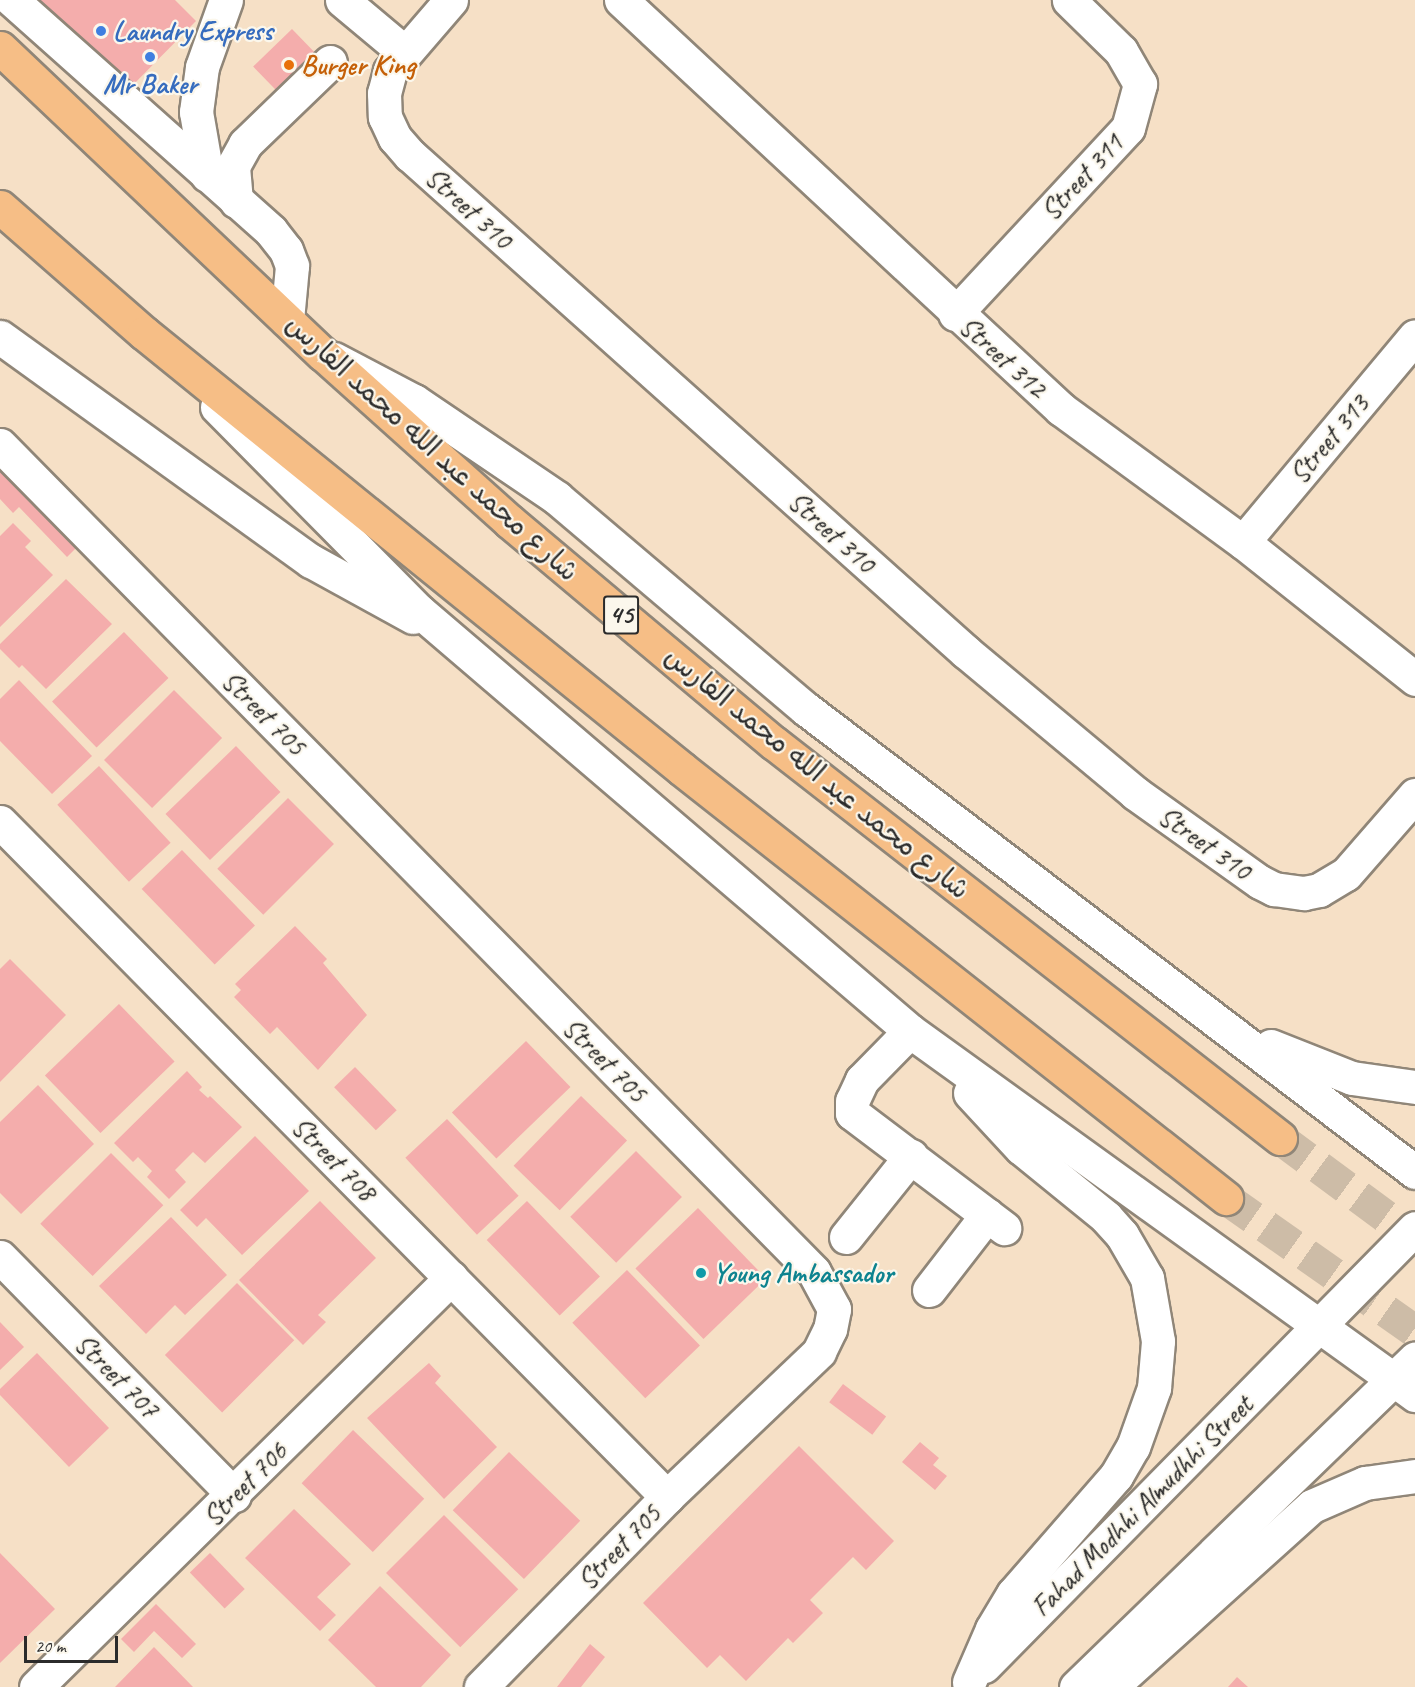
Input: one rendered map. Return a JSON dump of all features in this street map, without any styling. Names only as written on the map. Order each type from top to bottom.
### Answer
[{"type":"main road","name":"شارع محمد عبد الله محمد الفارس","points":[[0,48],[323,354],[509,521],[774,743],[1280,1138]]},
{"type":"main road","points":[[0,207],[144,333],[682,769],[1226,1198]]},
{"type":"street","points":[[12,0],[236,201],[286,250],[292,266],[287,320]]},
{"type":"street","points":[[207,175],[196,112],[202,67],[226,0]]},
{"type":"street","points":[[342,0],[403,51]]},
{"type":"street","name":"Street 310","points":[[451,0],[403,51],[390,71],[384,93],[386,117],[395,138],[410,155],[966,651],[1135,793],[1260,882],[1296,893],[1319,890],[1346,874],[1415,795]]},
{"type":"street","name":"Street 312","points":[[621,0],[955,314],[1061,409],[1243,542],[1415,679]]},
{"type":"street","name":"Street 311","points":[[955,314],[1128,128],[1140,84],[1121,51],[1069,0]]},
{"type":"street","points":[[236,201],[233,166],[245,144],[330,62]]},
{"type":"street","points":[[144,333],[442,632],[910,1031],[948,1062],[1320,1325],[1408,1378],[1076,1687]]},
{"type":"street","name":"Street 313","points":[[1243,542],[1415,336]]},
{"type":"street","points":[[0,337],[311,561],[442,632]]},
{"type":"street","points":[[323,354],[414,401],[557,498],[806,709],[1415,1172]]},
{"type":"street","name":"Street 705","points":[[0,445],[814,1272],[826,1290],[834,1309],[830,1329],[819,1352],[668,1497],[481,1687]]},
{"type":"street","name":"Street 708","points":[[0,822],[668,1497]]},
{"type":"street","points":[[1231,1030],[1352,1078],[1415,1087]]},
{"type":"street","points":[[910,1031],[862,1080],[852,1113],[996,1222],[929,1290]]},
{"type":"street","points":[[948,1062],[1006,1133],[1106,1217],[1122,1235],[1147,1278],[1158,1332],[1154,1388],[1133,1447],[1116,1476],[1013,1594],[992,1629],[966,1685]]},
{"type":"street","points":[[846,1237],[911,1156]]},
{"type":"street","name":"Fahad Modhhi Almudhhi Street","points":[[966,1685],[1415,1228]]},
{"type":"street","name":"Street 707","points":[[0,1257],[234,1495]]},
{"type":"street","name":"Street 706","points":[[36,1687],[234,1495],[452,1278]]},
{"type":"street","points":[[1111,1687],[1312,1506],[1365,1483],[1415,1476]]},
{"type":"building","points":[[38,0],[175,0],[196,21],[129,89]]},
{"type":"building","name":"Burger King","points":[[292,29],[324,62],[285,100],[253,67]]},
{"type":"building","points":[[0,468],[76,548],[67,557],[19,507],[13,513],[0,499]]},
{"type":"building","points":[[13,523],[31,541],[25,547],[53,575],[0,627],[0,536]]},
{"type":"building","points":[[66,579],[112,624],[46,689],[22,665],[19,668],[0,649],[0,644]]},
{"type":"building","points":[[124,632],[168,678],[97,748],[52,701]]},
{"type":"building","points":[[19,680],[92,756],[52,794],[0,741],[0,699]]},
{"type":"building","points":[[174,690],[222,738],[152,808],[104,760]]},
{"type":"building","points":[[236,746],[280,792],[210,860],[166,814]]},
{"type":"building","points":[[99,766],[171,843],[129,882],[57,805]]},
{"type":"building","points":[[288,798],[334,844],[263,915],[217,869]]},
{"type":"building","points":[[182,850],[255,926],[215,964],[142,889]]},
{"type":"building","points":[[295,926],[327,959],[323,963],[367,1015],[318,1070],[277,1027],[270,1034],[234,997],[241,990],[235,984]]},
{"type":"building","points":[[10,959],[66,1015],[0,1082],[0,969]]},
{"type":"building","points":[[119,1004],[175,1062],[100,1133],[45,1076]]},
{"type":"building","points":[[526,1041],[570,1087],[496,1159],[452,1113]]},
{"type":"building","points":[[355,1067],[397,1110],[376,1130],[334,1087]]},
{"type":"building","points":[[187,1071],[202,1087],[199,1090],[208,1098],[210,1096],[242,1127],[205,1163],[193,1152],[175,1170],[186,1182],[169,1199],[147,1177],[152,1171],[138,1157],[133,1162],[114,1143]]},
{"type":"building","points":[[38,1085],[94,1144],[21,1214],[0,1193],[0,1122]]},
{"type":"building","points":[[581,1096],[627,1140],[560,1210],[514,1166]]},
{"type":"building","points":[[447,1119],[519,1196],[477,1235],[405,1158]]},
{"type":"building","points":[[255,1136],[309,1191],[242,1255],[206,1218],[197,1227],[180,1210]]},
{"type":"building","points":[[636,1151],[682,1197],[616,1263],[570,1217]]},
{"type":"building","points":[[111,1153],[163,1205],[93,1276],[40,1224]]},
{"type":"building","points":[[320,1201],[376,1258],[318,1315],[326,1322],[303,1345],[239,1280]]},
{"type":"building","points":[[527,1201],[600,1277],[560,1315],[487,1240]]},
{"type":"building","name":"Young Ambassador","points":[[698,1208],[766,1278],[703,1339],[635,1268]]},
{"type":"building","points":[[171,1217],[227,1275],[185,1315],[175,1305],[146,1334],[99,1286]]},
{"type":"building","points":[[627,1270],[700,1346],[645,1398],[572,1323]]},
{"type":"building","points":[[237,1283],[294,1340],[222,1412],[165,1355]]},
{"type":"building","points":[[0,1322],[24,1347],[0,1370]]},
{"type":"building","points":[[37,1353],[109,1428],[69,1467],[0,1395],[0,1389]]},
{"type":"building","points":[[429,1363],[441,1376],[435,1383],[497,1447],[444,1499],[367,1418]]},
{"type":"building","points":[[843,1384],[886,1416],[872,1435],[829,1402]]},
{"type":"building","points":[[353,1430],[424,1499],[373,1552],[302,1483]]},
{"type":"building","points":[[920,1442],[939,1458],[933,1465],[947,1476],[935,1490],[902,1462]]},
{"type":"building","points":[[799,1446],[894,1541],[866,1570],[853,1557],[810,1600],[823,1613],[793,1643],[788,1638],[746,1681],[720,1655],[707,1668],[643,1603]]},
{"type":"building","points":[[509,1452],[580,1521],[524,1579],[453,1510]]},
{"type":"building","points":[[294,1509],[351,1564],[317,1597],[336,1615],[320,1631],[245,1558]]},
{"type":"building","points":[[444,1515],[518,1589],[460,1647],[386,1573]]},
{"type":"building","points":[[0,1553],[55,1609],[0,1663]]},
{"type":"building","points":[[210,1553],[245,1589],[225,1608],[190,1572]]},
{"type":"building","points":[[380,1586],[451,1655],[421,1687],[376,1687],[328,1640]]},
{"type":"building","points":[[156,1604],[196,1644],[182,1658],[154,1631],[134,1652],[121,1639]]},
{"type":"building","points":[[590,1644],[605,1657],[581,1687],[557,1687]]},
{"type":"building","points":[[154,1647],[193,1687],[115,1687]]},
{"type":"building","points":[[1237,1677],[1248,1687],[1228,1687]]},
{"type":"tunnel","points":[[1280,1138],[1415,1238]]},
{"type":"tunnel","points":[[1226,1198],[1415,1331]]},
{"type":"place","name":"Laundry Express","points":[[101,31]]},
{"type":"place","name":"Mr Baker","points":[[150,57]]},
{"type":"place","name":"Burger King","points":[[289,65]]},
{"type":"place","name":"Young Ambassador","points":[[701,1273]]}]
